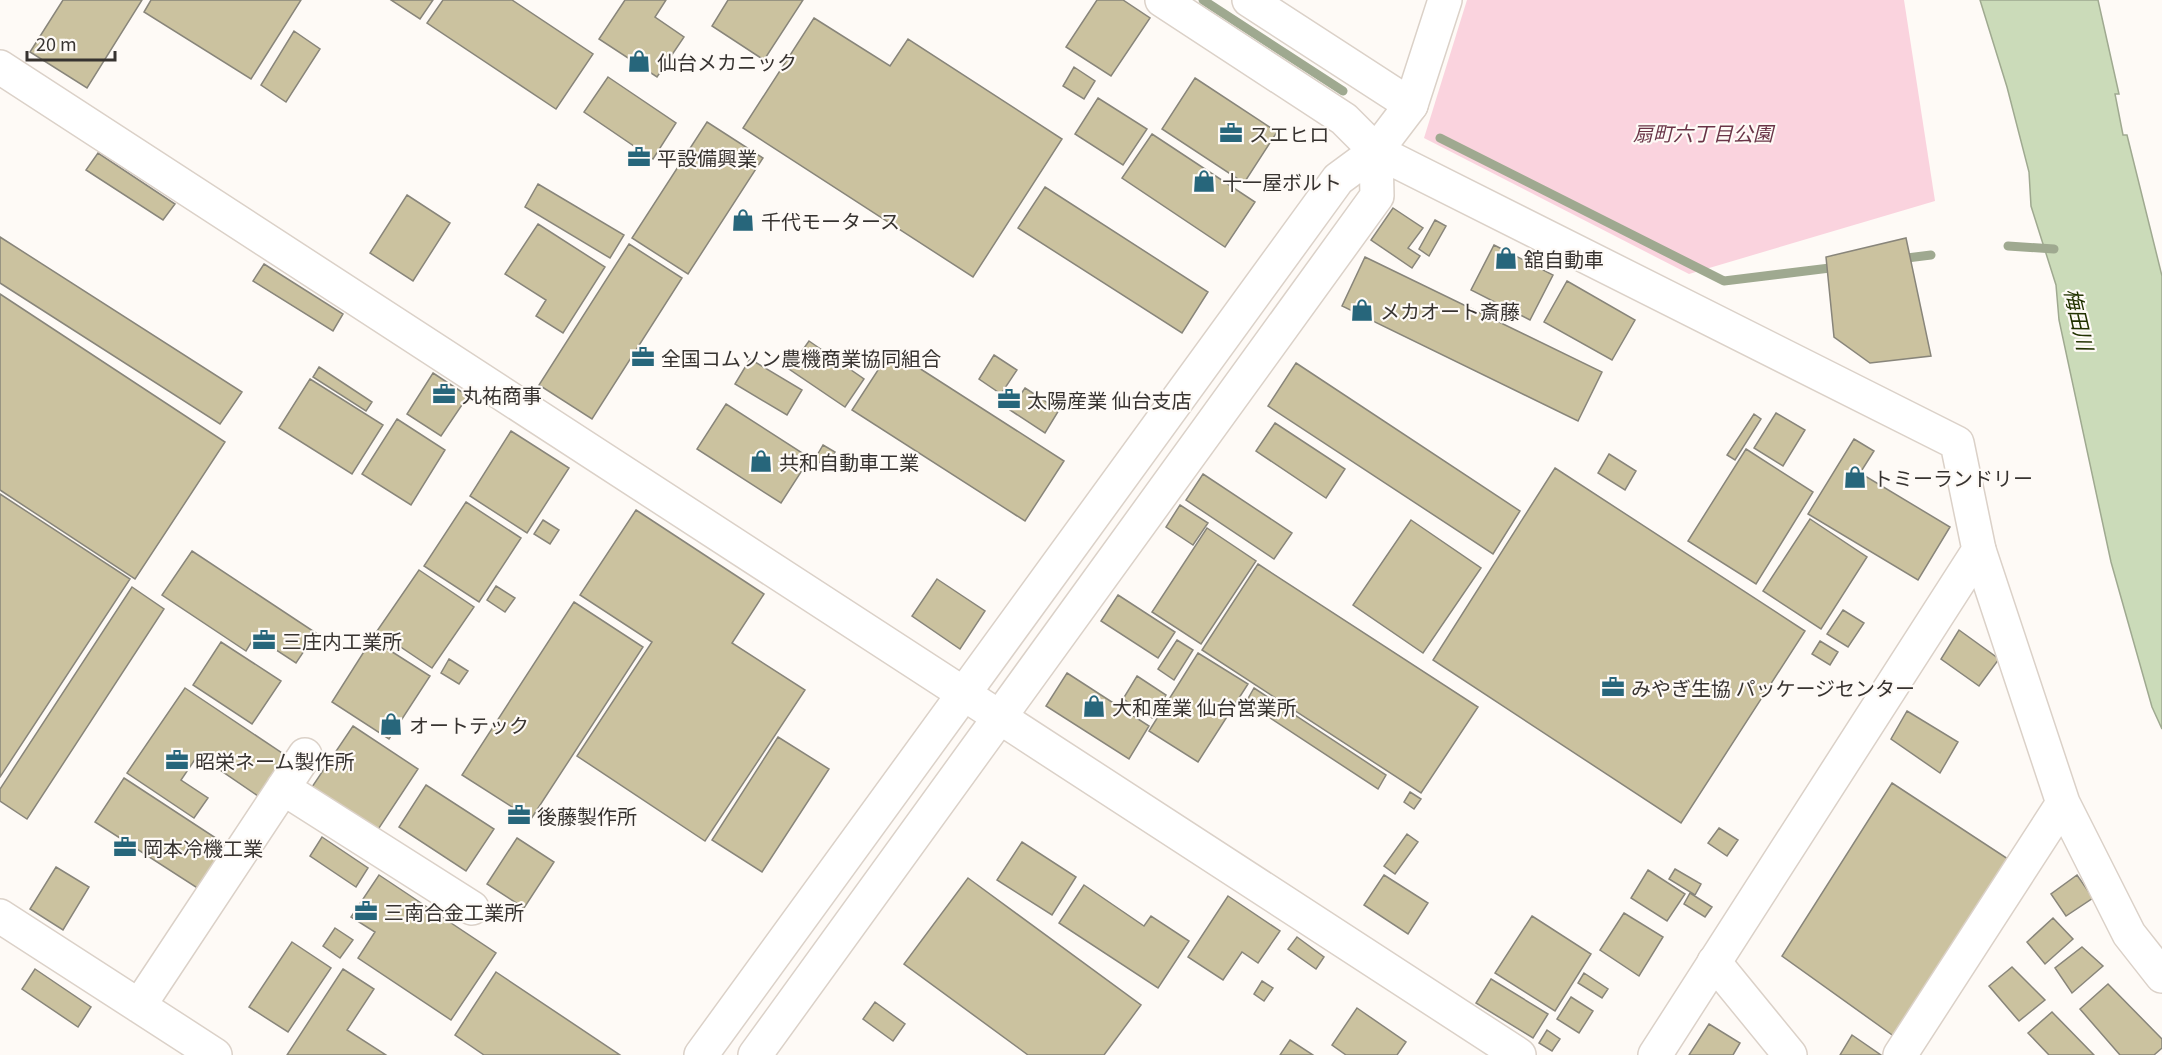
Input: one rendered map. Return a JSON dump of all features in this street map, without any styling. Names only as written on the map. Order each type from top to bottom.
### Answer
[{"type":"street","points":[[1162,0],[1344,119],[1376,152],[1957,443],[1979,550],[2063,803],[2129,934],[2162,976]]},
{"type":"street","points":[[1249,0],[1411,105]]},
{"type":"street","points":[[701,1055],[962,693],[1338,179],[1376,152],[1411,105],[1445,0]]},
{"type":"street","points":[[0,67],[1519,1055]]},
{"type":"street","points":[[755,1055],[1377,196],[1376,152]]},
{"type":"street","points":[[1655,1055],[1979,550]]},
{"type":"street","points":[[139,1005],[305,755]]},
{"type":"street","points":[[283,788],[472,908]]},
{"type":"street","points":[[1900,1055],[2063,803]]},
{"type":"street","points":[[0,916],[215,1055]]},
{"type":"street","points":[[1714,962],[1790,1055]]},
{"type":"green space","name":"扇町六丁目公園","points":[[1467,0],[1904,0],[1935,201],[1689,274],[1424,138]]},
{"type":"water","name":"梅田川","points":[[1980,0],[2098,0],[2119,94],[2115,94],[2123,135],[2127,135],[2162,276],[2162,729],[2152,707],[2111,562],[2059,320],[2056,285],[2031,206],[2029,172],[2007,87]]},
{"type":"building","points":[[63,0],[142,0],[87,88],[30,52]]},
{"type":"building","points":[[151,0],[301,0],[251,79],[144,12]]},
{"type":"building","points":[[391,0],[433,0],[420,19]]},
{"type":"building","points":[[443,0],[512,0],[593,54],[556,109],[427,23]]},
{"type":"building","points":[[625,0],[666,0],[655,17],[684,37],[657,77],[599,39]]},
{"type":"building","points":[[728,0],[803,0],[764,60],[712,26]]},
{"type":"building","points":[[1097,0],[1123,0],[1150,18],[1111,76],[1066,47]]},
{"type":"building","points":[[814,18],[890,66],[908,39],[1062,139],[973,277],[743,128]]},
{"type":"building","points":[[294,31],[320,49],[286,102],[261,85]]},
{"type":"building","points":[[1074,67],[1095,81],[1084,99],[1063,86]]},
{"type":"building","points":[[608,77],[676,123],[653,159],[584,112]]},
{"type":"building","points":[[1195,78],[1277,132],[1244,183],[1162,129]]},
{"type":"building","points":[[1098,98],[1147,129],[1123,165],[1075,134]]},
{"type":"building","points":[[707,122],[763,158],[688,274],[632,238]]},
{"type":"building","points":[[1152,134],[1255,202],[1225,247],[1122,178]]},
{"type":"building","points":[[98,153],[175,204],[163,220],[86,170]]},
{"type":"building","points":[[538,184],[624,235],[610,258],[525,207]]},
{"type":"building","points":[[1045,187],[1208,292],[1182,333],[1018,228]]},
{"type":"building","points":[[407,195],[450,223],[413,281],[370,253]]},
{"type":"building","points":[[1393,208],[1423,228],[1408,248],[1420,256],[1412,268],[1371,240]]},
{"type":"building","points":[[1435,220],[1446,226],[1429,256],[1419,249]]},
{"type":"building","points":[[538,224],[605,267],[563,333],[536,316],[546,300],[505,274]]},
{"type":"building","points":[[0,237],[242,392],[220,424],[0,283]]},
{"type":"building","points":[[1906,238],[1931,356],[1870,363],[1834,337],[1826,257]]},
{"type":"building","points":[[629,244],[682,278],[592,419],[539,385]]},
{"type":"building","points":[[1494,245],[1553,275],[1530,320],[1471,290]]},
{"type":"building","points":[[1365,257],[1602,372],[1578,421],[1342,306]]},
{"type":"building","points":[[264,264],[343,314],[333,331],[253,281]]},
{"type":"building","points":[[1567,281],[1635,320],[1612,360],[1544,322]]},
{"type":"building","points":[[0,294],[225,442],[135,579],[0,490]]},
{"type":"building","points":[[809,341],[864,379],[845,407],[789,369]]},
{"type":"building","points":[[891,350],[1064,461],[1025,521],[852,410]]},
{"type":"building","points":[[994,355],[1017,370],[1001,394],[979,379]]},
{"type":"building","points":[[750,359],[802,390],[787,415],[735,384]]},
{"type":"building","points":[[1296,363],[1520,511],[1493,554],[1268,406]]},
{"type":"building","points":[[319,367],[372,402],[366,411],[313,377]]},
{"type":"building","points":[[433,373],[468,396],[441,436],[407,414]]},
{"type":"building","points":[[310,379],[383,425],[352,474],[279,428]]},
{"type":"building","points":[[1025,388],[1059,410],[1045,433],[1010,410]]},
{"type":"building","points":[[726,404],[810,458],[781,503],[697,449]]},
{"type":"building","points":[[1776,413],[1805,430],[1783,466],[1754,448]]},
{"type":"building","points":[[1754,414],[1761,419],[1735,460],[1727,455]]},
{"type":"building","points":[[397,419],[445,450],[411,505],[362,474]]},
{"type":"building","points":[[1275,423],[1345,469],[1326,498],[1256,451]]},
{"type":"building","points":[[511,431],[569,468],[527,533],[470,496]]},
{"type":"building","points":[[1854,439],[1874,451],[1860,473],[1950,527],[1918,580],[1808,514]]},
{"type":"building","points":[[823,445],[835,452],[826,467],[815,459]]},
{"type":"building","points":[[1746,449],[1813,492],[1756,584],[1688,541]]},
{"type":"building","points":[[1609,454],[1636,471],[1625,490],[1598,473]]},
{"type":"building","points":[[1555,468],[1805,631],[1681,823],[1433,660]]},
{"type":"building","points":[[1203,474],[1292,533],[1274,559],[1186,500]]},
{"type":"building","points":[[0,494],[130,579],[0,777]]},
{"type":"building","points":[[466,502],[521,538],[479,602],[424,566]]},
{"type":"building","points":[[1180,505],[1208,523],[1193,545],[1166,527]]},
{"type":"building","points":[[636,510],[764,594],[732,643],[805,690],[705,841],[577,756],[652,642],[580,595]]},
{"type":"building","points":[[1810,519],[1867,557],[1821,629],[1763,591]]},
{"type":"building","points":[[543,520],[559,530],[550,544],[534,534]]},
{"type":"building","points":[[1411,520],[1481,568],[1423,653],[1353,605]]},
{"type":"building","points":[[1207,528],[1256,561],[1201,644],[1152,612]]},
{"type":"building","points":[[192,551],[316,633],[296,663],[255,636],[246,651],[162,595]]},
{"type":"building","points":[[1258,564],[1478,707],[1421,793],[1202,650]]},
{"type":"building","points":[[419,570],[474,607],[432,668],[377,631]]},
{"type":"building","points":[[937,579],[985,611],[960,649],[912,616]]},
{"type":"building","points":[[496,586],[515,598],[505,612],[487,600]]},
{"type":"building","points":[[132,587],[164,609],[27,819],[0,801],[0,789]]},
{"type":"building","points":[[1118,595],[1175,632],[1158,658],[1101,621]]},
{"type":"building","points":[[574,602],[643,647],[531,819],[462,775]]},
{"type":"building","points":[[1843,610],[1864,623],[1848,647],[1827,634]]},
{"type":"building","points":[[1959,630],[1999,659],[1979,686],[1941,659]]},
{"type":"building","points":[[372,639],[430,676],[389,739],[332,702]]},
{"type":"building","points":[[1177,640],[1193,650],[1174,680],[1158,669]]},
{"type":"building","points":[[1820,641],[1838,652],[1830,665],[1812,654]]},
{"type":"building","points":[[221,642],[281,681],[252,724],[193,685]]},
{"type":"building","points":[[1198,653],[1248,684],[1198,762],[1149,731]]},
{"type":"building","points":[[449,659],[468,671],[459,684],[441,673]]},
{"type":"building","points":[[1067,673],[1149,726],[1129,759],[1046,706]]},
{"type":"building","points":[[1137,676],[1166,695],[1152,718],[1123,699]]},
{"type":"building","points":[[185,688],[285,755],[258,796],[198,755],[181,780],[208,798],[194,818],[127,773]]},
{"type":"building","points":[[1254,688],[1386,775],[1378,789],[1246,702]]},
{"type":"building","points":[[1907,711],[1958,742],[1940,773],[1891,739]]},
{"type":"building","points":[[353,726],[418,769],[377,831],[312,787]]},
{"type":"building","points":[[778,737],[829,769],[762,872],[712,840]]},
{"type":"building","points":[[124,778],[231,848],[202,891],[95,822]]},
{"type":"building","points":[[1892,783],[2008,859],[1895,1037],[1782,956]]},
{"type":"building","points":[[426,785],[494,829],[466,871],[399,827]]},
{"type":"building","points":[[1410,792],[1421,799],[1414,809],[1404,802]]},
{"type":"building","points":[[1719,828],[1738,840],[1727,856],[1708,843]]},
{"type":"building","points":[[1407,834],[1418,842],[1395,874],[1384,866]]},
{"type":"building","points":[[322,837],[368,868],[356,887],[310,856]]},
{"type":"building","points":[[517,838],[554,862],[524,908],[487,884]]},
{"type":"building","points":[[1022,842],[1076,877],[1052,915],[997,880]]},
{"type":"building","points":[[56,867],[89,887],[63,930],[30,909]]},
{"type":"building","points":[[1675,869],[1701,884],[1695,895],[1669,879]]},
{"type":"building","points":[[1648,870],[1685,894],[1667,921],[1631,898]]},
{"type":"building","points":[[379,875],[496,953],[451,1020],[358,958],[375,932],[351,917]]},
{"type":"building","points":[[1384,875],[1428,903],[1408,934],[1364,905]]},
{"type":"building","points":[[2077,875],[2093,898],[2066,916],[2051,894]]},
{"type":"building","points":[[968,878],[1141,1005],[1104,1055],[1028,1055],[904,964]]},
{"type":"building","points":[[1084,885],[1144,926],[1151,916],[1189,941],[1158,988],[1059,923]]},
{"type":"building","points":[[1690,893],[1712,907],[1705,917],[1684,904]]},
{"type":"building","points":[[1228,896],[1280,931],[1258,963],[1242,952],[1223,980],[1188,957]]},
{"type":"building","points":[[1624,913],[1663,937],[1639,976],[1600,950]]},
{"type":"building","points":[[1532,916],[1591,954],[1555,1011],[1495,973]]},
{"type":"building","points":[[2053,918],[2073,939],[2045,964],[2027,942]]},
{"type":"building","points":[[335,928],[353,940],[340,958],[323,946]]},
{"type":"building","points":[[1297,937],[1324,957],[1316,969],[1288,949]]},
{"type":"building","points":[[292,942],[331,968],[288,1032],[249,1007]]},
{"type":"building","points":[[2082,947],[2103,966],[2072,993],[2055,968]]},
{"type":"building","points":[[2012,967],[2045,1000],[2019,1021],[1989,986]]},
{"type":"building","points":[[35,969],[91,1007],[78,1027],[22,989]]},
{"type":"building","points":[[343,969],[374,989],[347,1030],[386,1055],[287,1055]]},
{"type":"building","points":[[496,972],[620,1055],[484,1055],[455,1035]]},
{"type":"building","points":[[1584,973],[1608,989],[1602,998],[1578,983]]},
{"type":"building","points":[[1491,979],[1548,1014],[1533,1038],[1476,1003]]},
{"type":"building","points":[[1262,981],[1273,988],[1264,1001],[1254,994]]},
{"type":"building","points":[[2108,984],[2162,1039],[2162,1048],[2154,1055],[2120,1055],[2080,1009]]},
{"type":"building","points":[[1571,997],[1593,1011],[1579,1033],[1557,1019]]},
{"type":"building","points":[[875,1002],[905,1024],[893,1041],[863,1019]]},
{"type":"building","points":[[1357,1008],[1406,1042],[1397,1055],[1346,1055],[1332,1045]]},
{"type":"building","points":[[2052,1012],[2094,1055],[2049,1055],[2028,1033]]},
{"type":"building","points":[[1709,1024],[1740,1043],[1733,1055],[1689,1055]]},
{"type":"building","points":[[1547,1030],[1560,1039],[1552,1051],[1539,1043]]},
{"type":"building","points":[[1852,1035],[1881,1055],[1840,1055]]},
{"type":"building","points":[[1290,1040],[1313,1055],[1280,1055]]},
{"type":"waterway","points":[[1203,0],[1343,91]]},
{"type":"waterway","points":[[1440,138],[1724,281],[1838,267]]},
{"type":"waterway","points":[[2008,246],[2054,249]]},
{"type":"waterway","points":[[1899,259],[1931,255]]},
{"type":"place","name":"仙台メカニック","points":[[639,61]]},
{"type":"place","name":"スエヒロ","points":[[1231,133]]},
{"type":"place","name":"平設備興業","points":[[639,157]]},
{"type":"place","name":"十一屋ボルト","points":[[1204,181]]},
{"type":"place","name":"千代モータース","points":[[743,220]]},
{"type":"place","name":"舘自動車","points":[[1506,258]]},
{"type":"place","name":"メカオート斎藤","points":[[1362,310]]},
{"type":"place","name":"全国コムソン農機商業協同組合","points":[[643,357]]},
{"type":"place","name":"丸祐商事","points":[[444,394]]},
{"type":"place","name":"太陽産業 仙台支店","points":[[1009,399]]},
{"type":"place","name":"共和自動車工業","points":[[761,461]]},
{"type":"place","name":"トミーランドリー","points":[[1855,477]]},
{"type":"place","name":"三庄内工業所","points":[[264,640]]},
{"type":"place","name":"みやぎ生協 パッケージセンター","points":[[1613,687]]},
{"type":"place","name":"大和産業 仙台営業所","points":[[1094,706]]},
{"type":"place","name":"オートテック","points":[[391,724]]},
{"type":"place","name":"昭栄ネーム製作所","points":[[177,760]]},
{"type":"place","name":"後藤製作所","points":[[519,815]]},
{"type":"place","name":"岡本冷機工業","points":[[125,847]]},
{"type":"place","name":"三南合金工業所","points":[[366,911]]}]
